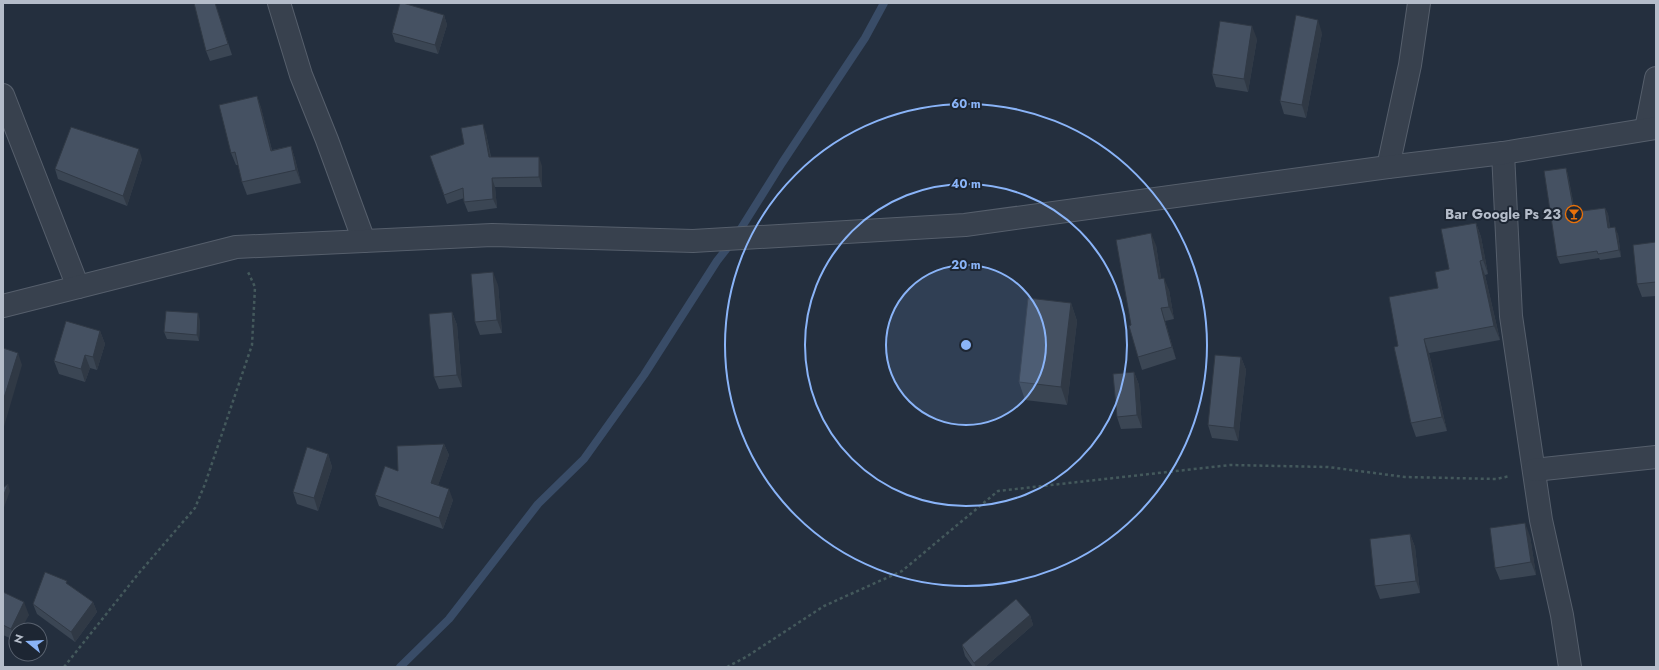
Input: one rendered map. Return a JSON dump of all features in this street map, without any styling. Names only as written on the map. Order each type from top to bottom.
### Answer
[{"type":"street","points":[[279,3],[301,75],[327,140],[364,241]]},
{"type":"street","points":[[1388,167],[1410,65],[1418,3]]},
{"type":"street","points":[[3,306],[236,247],[492,235],[693,241],[965,225],[1388,167],[1503,153],[1651,128],[1656,78]]},
{"type":"street","points":[[3,95],[78,287]]},
{"type":"street","points":[[1503,153],[1511,316],[1541,520],[1562,615],[1570,667]]},
{"type":"street","points":[[1534,470],[1656,457]]},
{"type":"path","points":[[64,667],[139,573],[195,508],[205,484],[252,345],[255,288],[236,247]]},
{"type":"path","points":[[727,667],[746,657],[824,606],[902,571],[998,491],[1230,465],[1328,467],[1405,477],[1496,479],[1534,470]]},
{"type":"building","points":[[194,3],[215,3],[228,44],[206,51]]},
{"type":"building","points":[[400,3],[444,15],[435,45],[392,33]]},
{"type":"building","points":[[1296,15],[1318,20],[1302,105],[1280,101]]},
{"type":"building","points":[[1220,21],[1252,26],[1244,79],[1212,74]]},
{"type":"building","points":[[257,96],[271,151],[291,146],[296,170],[242,182],[235,152],[231,153],[219,105]]},
{"type":"building","points":[[483,124],[489,157],[539,157],[539,177],[492,178],[493,199],[464,202],[463,188],[444,195],[430,156],[464,144],[461,128]]},
{"type":"building","points":[[71,127],[139,149],[123,196],[55,169]]},
{"type":"building","points":[[1566,168],[1574,212],[1605,208],[1608,228],[1615,227],[1619,250],[1598,254],[1597,251],[1557,257],[1544,171]]},
{"type":"building","points":[[1476,223],[1483,260],[1480,261],[1494,326],[1424,339],[1442,417],[1411,423],[1394,347],[1398,346],[1389,297],[1438,288],[1435,272],[1449,269],[1441,229]]},
{"type":"building","points":[[1151,233],[1159,279],[1164,278],[1169,307],[1161,308],[1172,347],[1138,357],[1129,326],[1131,325],[1116,240]]},
{"type":"building","points":[[1656,242],[1656,282],[1637,284],[1633,245]]},
{"type":"building","points":[[493,272],[497,320],[475,322],[471,274]]},
{"type":"building","points":[[1028,298],[1071,303],[1061,387],[1019,382]]},
{"type":"building","points":[[166,311],[198,313],[197,335],[164,332]]},
{"type":"building","points":[[452,312],[457,375],[434,377],[429,314]]},
{"type":"building","points":[[66,321],[100,331],[93,357],[85,355],[81,369],[54,361]]},
{"type":"building","points":[[3,348],[18,353],[3,401]]},
{"type":"building","points":[[1215,355],[1241,357],[1234,428],[1208,425]]},
{"type":"building","points":[[1134,372],[1137,415],[1117,417],[1113,374]]},
{"type":"building","points":[[444,444],[431,483],[449,489],[439,518],[375,495],[385,466],[398,471],[397,446]]},
{"type":"building","points":[[307,447],[328,454],[314,498],[293,492]]},
{"type":"building","points":[[8,484],[3,497],[3,488]]},
{"type":"building","points":[[1525,523],[1531,562],[1495,568],[1490,528]]},
{"type":"building","points":[[1410,534],[1416,581],[1375,586],[1370,539]]},
{"type":"building","points":[[45,572],[67,581],[66,583],[93,602],[71,632],[33,604]]},
{"type":"building","points":[[3,592],[24,602],[14,622],[8,622],[8,628],[3,625]]},
{"type":"building","points":[[1016,599],[1030,615],[974,663],[962,645]]},
{"type":"waterway","points":[[400,667],[449,619],[538,504],[584,459],[644,375],[717,261],[735,238],[782,163],[865,38],[884,3]]},
{"type":"place","name":"Bar Google Ps 23","points":[[1574,214]]}]
